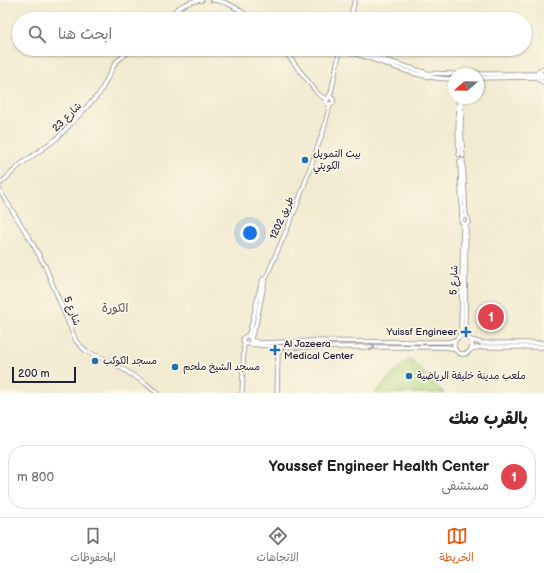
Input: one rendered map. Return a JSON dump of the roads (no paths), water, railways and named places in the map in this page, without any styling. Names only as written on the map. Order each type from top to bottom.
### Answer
[{"type":"street","points":[[174,12],[181,6],[202,0]]},
{"type":"street","points":[[212,0],[221,1],[242,12]]},
{"type":"street","points":[[351,12],[354,0]]},
{"type":"street","name":"شارع 23","points":[[0,184],[20,165],[56,139],[64,131],[100,93],[116,62],[123,56]]},
{"type":"street","points":[[288,56],[319,96],[329,101]]},
{"type":"street","points":[[329,101],[339,56]]},
{"type":"street","points":[[329,101],[342,56]]},
{"type":"street","points":[[363,56],[415,74],[448,80]]},
{"type":"street","points":[[367,56],[427,73],[448,74]]},
{"type":"street","points":[[484,78],[536,75],[544,68]]},
{"type":"street","points":[[484,74],[544,75]]},
{"type":"street","points":[[536,75],[544,83]]},
{"type":"street","name":"طريق 1202","points":[[248,341],[261,284],[302,188],[324,122],[329,101]]},
{"type":"street","name":"طريق 1202","points":[[248,341],[257,316],[265,280],[296,208],[324,129],[329,101]]},
{"type":"street","points":[[460,104],[458,131],[464,217],[460,220],[464,224],[469,221],[464,217]]},
{"type":"street","name":"شارع 5","points":[[0,192],[30,239],[47,271],[76,341],[87,352],[110,361],[145,383],[157,393]]},
{"type":"street","name":"شارع 5","points":[[457,338],[461,329],[464,224]]},
{"type":"street","name":"شارع 5","points":[[464,224],[465,325],[467,337]]},
{"type":"street","points":[[256,308],[257,316]]},
{"type":"street","points":[[461,314],[464,316],[465,325]]},
{"type":"street","points":[[248,341],[260,343],[311,341],[448,342],[457,338],[467,337],[471,340],[482,343],[544,343]]},
{"type":"street","points":[[455,349],[454,344],[457,338]]},
{"type":"street","points":[[471,340],[471,349]]},
{"type":"street","points":[[248,341],[271,347],[447,347],[455,349],[459,353],[463,354],[467,353],[471,349],[481,347],[544,347]]},
{"type":"street","points":[[242,393],[243,352],[248,341]]},
{"type":"street","points":[[271,347],[275,349],[278,354]]},
{"type":"street","points":[[277,393],[278,354],[282,347]]},
{"type":"place","name":"بيت التمويل الكويتي","points":[[305,160]]},
{"type":"place","name":"Youssef Engineer Health Center","points":[[491,317]]},
{"type":"place","name":"Yuissf Engineer","points":[[466,332]]},
{"type":"place","name":"Al Jazeera Medical Center","points":[[275,350]]},
{"type":"place","name":"مسجد الكوكب","points":[[95,361]]},
{"type":"place","name":"مسجد الشيخ ملحم","points":[[175,367]]},
{"type":"place","name":"ملعب مدينة خليفة الرياضية","points":[[409,376]]},
{"type":"district","name":"الكورة","points":[[115,308]]}]
